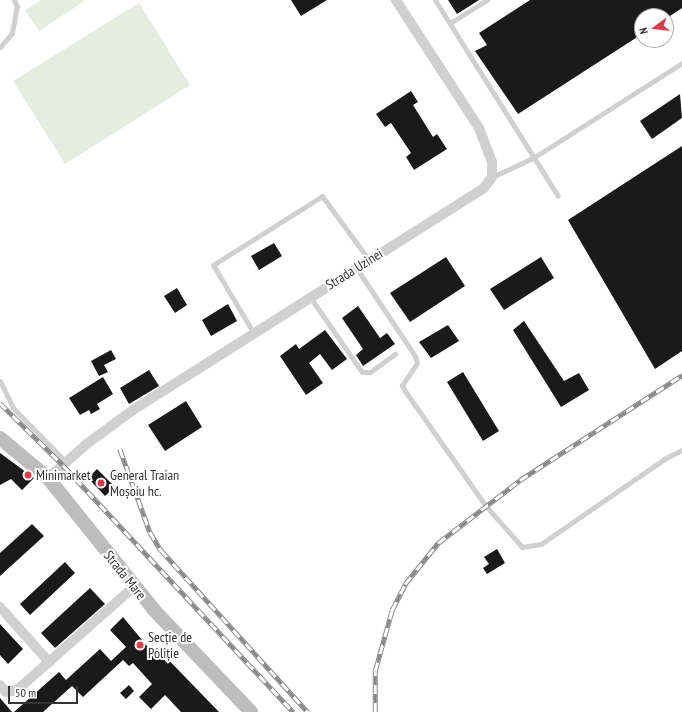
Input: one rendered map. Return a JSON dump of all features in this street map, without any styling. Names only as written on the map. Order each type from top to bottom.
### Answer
[{"type":"main road","name":"Strada Mare","points":[[0,438],[48,478],[134,587],[251,712]]},
{"type":"street","points":[[396,0],[479,128],[492,162],[492,177]]},
{"type":"street","name":"Strada Uzinei","points":[[48,478],[132,410],[253,332],[483,189],[492,177]]},
{"type":"street","points":[[0,685],[11,693],[49,662],[134,587]]},
{"type":"street","points":[[0,607],[49,662]]},
{"type":"lane","points":[[0,47],[12,33],[17,6],[14,0]]},
{"type":"lane","points":[[435,0],[558,196]]},
{"type":"lane","points":[[450,23],[487,0]]},
{"type":"lane","points":[[492,177],[533,158],[682,63]]},
{"type":"lane","points":[[253,332],[213,265],[322,196],[369,260]]},
{"type":"lane","points":[[356,268],[415,356],[417,363],[402,385],[405,392],[486,505],[522,547],[541,544],[664,459],[682,450]]},
{"type":"lane","points":[[309,297],[362,372],[370,372],[395,354]]},
{"type":"lane","points":[[0,381],[13,408],[66,462]]},
{"type":"shaded area","points":[[41,0],[86,0],[39,31],[25,10]]},
{"type":"shaded area","points":[[139,3],[190,85],[65,164],[13,81]]},
{"type":"building","points":[[291,0],[327,0],[301,16]]},
{"type":"building","points":[[448,0],[479,0],[457,14]]},
{"type":"building","points":[[530,0],[682,0],[682,8],[674,13],[674,8],[634,8],[634,39],[518,114],[475,51],[487,45],[479,33]]},
{"type":"building","points":[[411,91],[418,102],[413,105],[433,137],[437,134],[447,149],[414,170],[406,157],[411,153],[391,123],[385,127],[376,114]]},
{"type":"building","points":[[680,94],[682,118],[652,139],[640,121]]},
{"type":"building","points":[[682,146],[682,351],[655,369],[568,220]]},
{"type":"building","points":[[274,243],[282,256],[259,270],[251,256]]},
{"type":"building","points":[[446,257],[465,286],[410,322],[390,293]]},
{"type":"building","points":[[541,257],[554,278],[504,310],[490,289]]},
{"type":"building","points":[[177,288],[187,305],[175,313],[164,296]]},
{"type":"building","points":[[228,304],[237,321],[211,336],[202,320]]},
{"type":"building","points":[[358,306],[380,338],[387,333],[395,344],[363,366],[356,355],[363,349],[342,318]]},
{"type":"building","points":[[524,321],[564,381],[579,373],[589,390],[561,407],[513,330]]},
{"type":"building","points":[[448,325],[459,341],[431,358],[419,342]]},
{"type":"building","points":[[325,330],[347,359],[332,370],[320,354],[309,363],[323,383],[306,395],[280,356],[296,344],[299,349]]},
{"type":"building","points":[[111,350],[116,359],[104,365],[108,372],[99,376],[91,361]]},
{"type":"building","points":[[149,370],[159,386],[129,404],[120,388]]},
{"type":"building","points":[[463,372],[499,431],[483,441],[447,382]]},
{"type":"building","points":[[103,377],[113,394],[97,404],[100,409],[91,414],[89,410],[80,415],[69,398]]},
{"type":"building","points":[[186,401],[202,427],[165,451],[148,425]]},
{"type":"building","points":[[0,453],[34,478],[22,490],[11,479],[0,485]]},
{"type":"building","points":[[97,469],[115,487],[105,496],[88,478]]},
{"type":"building","points":[[32,524],[44,536],[0,576],[0,553]]},
{"type":"building","points":[[497,549],[505,563],[487,574],[483,568],[489,564],[484,557]]},
{"type":"building","points":[[65,562],[75,573],[30,615],[20,604]]},
{"type":"building","points":[[90,588],[105,604],[55,648],[41,633]]},
{"type":"building","points":[[123,617],[152,652],[157,648],[219,712],[181,712],[165,695],[151,709],[139,697],[152,684],[133,663],[129,666],[123,660],[83,697],[72,686],[43,712],[14,712],[59,672],[66,680],[100,649],[111,661],[126,647],[110,630]]},
{"type":"building","points":[[0,624],[23,649],[8,664],[0,655]]},
{"type":"building","points":[[129,685],[134,691],[126,699],[120,693]]},
{"type":"building","points":[[0,698],[12,712],[0,712]]},
{"type":"railway","points":[[375,712],[375,671],[392,610],[405,584],[438,543],[520,480],[682,375]]},
{"type":"railway","points":[[0,403],[63,465],[293,712]]},
{"type":"railway","points":[[120,449],[150,532],[161,550],[308,712]]},
{"type":"place","name":"Minimarket","points":[[28,475]]},
{"type":"place","name":"General Traian Moșoiu hc.","points":[[101,483]]},
{"type":"place","name":"Secție de Poliție","points":[[140,645]]}]
